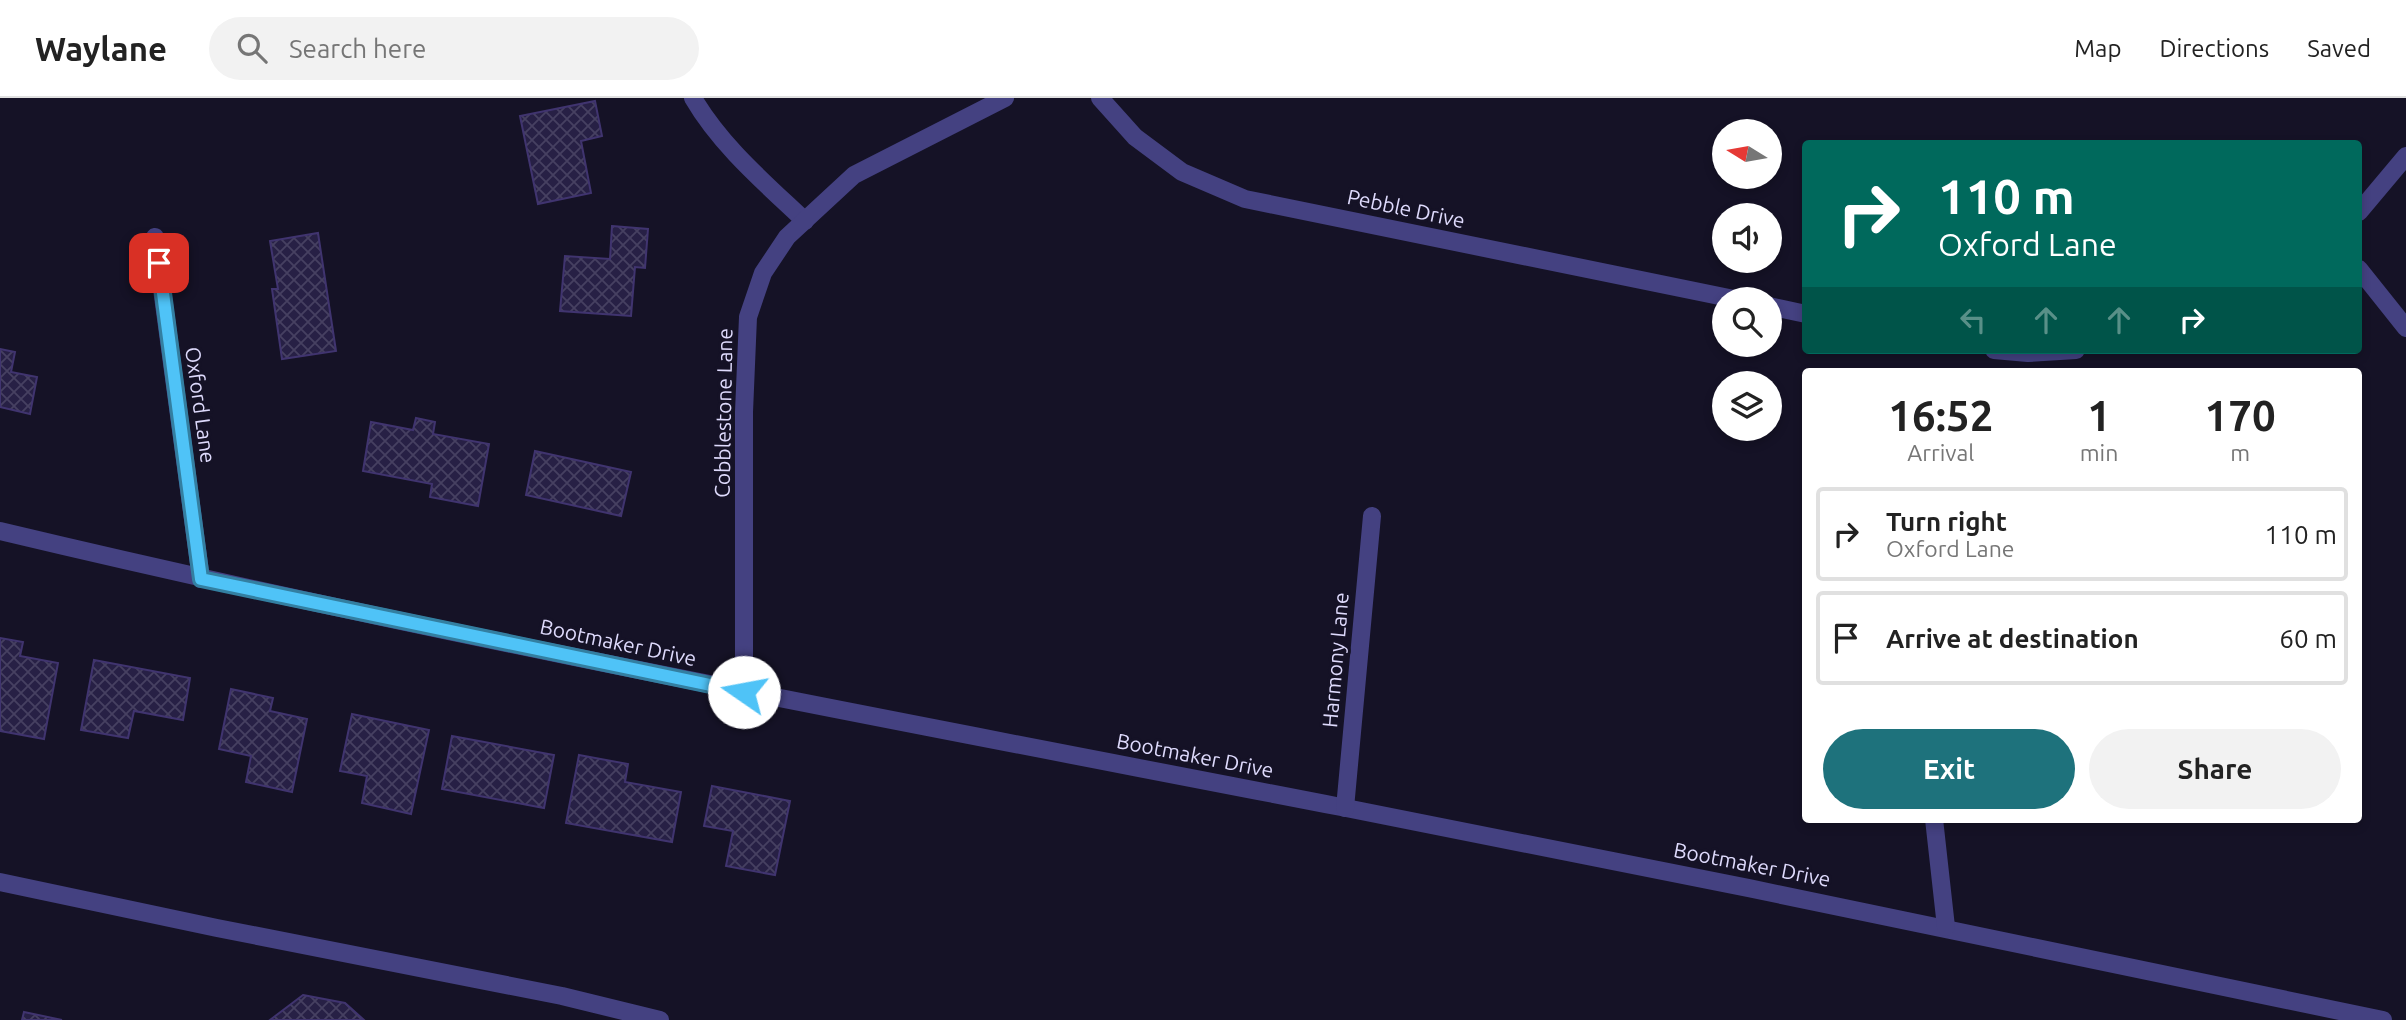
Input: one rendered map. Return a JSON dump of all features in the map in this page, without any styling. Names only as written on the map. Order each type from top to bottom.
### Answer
[{"type":"street","points":[[693,98],[708,123],[805,221]]},
{"type":"street","name":"Cobblestone Lane","points":[[744,692],[744,412],[748,317],[763,273],[787,237],[854,175],[1005,98]]},
{"type":"street","name":"Pebble Drive","points":[[1100,98],[1135,137],[1182,172],[1245,199],[1712,295]]},
{"type":"street","points":[[2362,208],[2406,156]]},
{"type":"street","name":"Oxford Lane","points":[[155,237],[201,579]]},
{"type":"street","points":[[2362,273],[2406,328]]},
{"type":"street","points":[[1782,309],[1802,313]]},
{"type":"street","name":"Harmony Lane","points":[[1345,808],[1373,516]]},
{"type":"street","name":"Bootmaker Drive","points":[[0,531],[201,579],[744,692],[1946,927],[2383,1020]]},
{"type":"street","points":[[1934,823],[1946,927]]},
{"type":"street","points":[[0,882],[562,996],[660,1020]]},
{"type":"building","points":[[595,101],[602,136],[581,141],[591,193],[538,204],[520,116]]},
{"type":"building","points":[[612,226],[648,229],[645,268],[635,267],[631,316],[560,311],[565,256],[610,259]]},
{"type":"building","points":[[318,233],[336,351],[282,359],[272,289],[278,289],[270,241]]},
{"type":"building","points":[[0,349],[15,352],[11,372],[37,377],[30,414],[0,407]]},
{"type":"building","points":[[416,418],[435,422],[433,434],[489,444],[478,506],[430,497],[432,484],[363,471],[371,422],[413,430]]},
{"type":"building","points":[[535,451],[631,472],[621,516],[526,495]]},
{"type":"building","points":[[0,638],[23,642],[20,656],[58,663],[44,739],[0,731]]},
{"type":"building","points":[[94,660],[190,678],[183,720],[134,711],[128,738],[81,730]]},
{"type":"building","points":[[231,689],[273,698],[270,711],[307,719],[292,792],[246,782],[251,756],[219,749]]},
{"type":"building","points":[[352,714],[429,730],[411,814],[362,803],[367,776],[340,771]]},
{"type":"building","points":[[452,736],[554,755],[544,808],[442,789]]},
{"type":"building","points":[[579,755],[628,764],[625,782],[681,792],[672,842],[566,823]]},
{"type":"building","points":[[712,786],[790,801],[775,875],[726,866],[733,831],[704,826]]},
{"type":"building","points":[[303,995],[345,1003],[364,1020],[270,1020]]},
{"type":"building","points":[[24,1012],[62,1020],[22,1020]]},
{"type":"route","points":[[159,263],[201,579],[744,692]]}]
